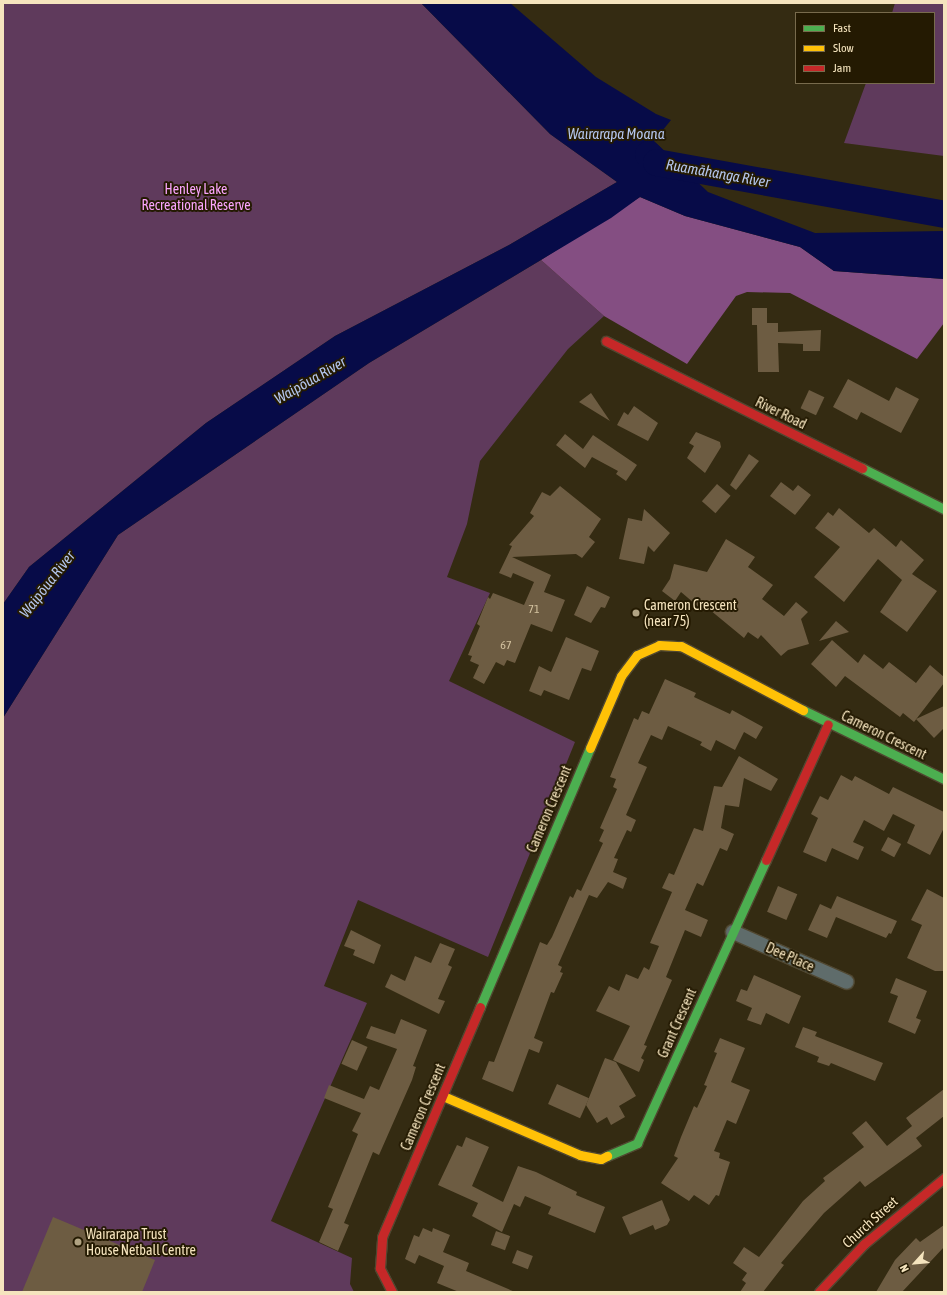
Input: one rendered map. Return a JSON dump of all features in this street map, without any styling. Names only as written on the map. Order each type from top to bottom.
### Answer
[{"type":"street","name":"River Road","points":[[606,341],[944,509]]},
{"type":"street","name":"Cameron Crescent","points":[[392,1292],[380,1268],[382,1237],[621,676],[637,655],[659,645],[681,646],[828,724],[944,779]]},
{"type":"street","name":"Grant Crescent","points":[[443,1096],[580,1155],[601,1159],[637,1143],[828,724]]},
{"type":"street","name":"Dee Place","points":[[733,932],[847,982]]},
{"type":"street","name":"Church Street","points":[[821,1291],[864,1244],[944,1178]]},
{"type":"green space","name":"Henley Lake Recreational Reserve","points":[[3,3],[421,3],[550,134],[617,182],[509,245],[335,336],[206,423],[29,567],[3,604]]},
{"type":"green space","points":[[895,3],[944,3],[944,156],[844,143],[866,84],[935,84],[935,12],[892,12]]},
{"type":"green space","points":[[541,260],[604,316],[568,349],[480,461],[467,524],[447,577],[490,593],[449,681],[575,742],[488,957],[358,900],[324,986],[367,1003],[271,1221],[352,1258],[350,1284],[354,1292],[3,1292],[3,718],[118,535],[369,363]]},
{"type":"shaded area","points":[[640,197],[685,216],[800,247],[834,271],[944,279],[944,323],[917,359],[790,293],[747,292],[736,296],[687,364],[604,316],[541,260]]},
{"type":"water","points":[[421,3],[510,3],[596,77],[656,114],[671,120],[654,141],[708,192],[815,233],[944,231],[944,279],[834,271],[800,247],[685,216],[640,197],[611,218],[369,363],[118,535],[3,718],[3,604],[29,567],[206,423],[335,336],[509,245],[617,182],[550,134]]},
{"type":"building","points":[[752,308],[767,308],[767,323],[778,323],[778,332],[821,330],[820,351],[803,351],[803,344],[778,343],[779,372],[758,372],[757,325],[752,325]]},
{"type":"building","points":[[848,379],[889,401],[896,387],[919,399],[901,433],[861,412],[857,420],[833,407]]},
{"type":"building","points":[[809,390],[824,397],[816,415],[801,408]]},
{"type":"building","points":[[591,393],[610,421],[579,402]]},
{"type":"building","points":[[634,406],[658,423],[648,441],[617,425],[624,412],[628,415]]},
{"type":"building","points":[[696,432],[720,442],[721,447],[705,473],[687,458],[694,446],[689,443]]},
{"type":"building","points":[[565,434],[583,449],[593,435],[637,465],[626,481],[616,474],[618,471],[592,457],[585,468],[556,445]]},
{"type":"building","points":[[749,454],[759,461],[736,490],[730,485]]},
{"type":"building","points":[[781,482],[793,491],[798,485],[811,495],[795,515],[770,496]]},
{"type":"building","points":[[717,484],[731,496],[715,513],[702,501]]},
{"type":"building","points":[[560,486],[601,519],[589,537],[595,542],[582,558],[576,554],[512,557],[551,575],[544,592],[565,600],[552,632],[531,624],[515,663],[507,660],[504,666],[496,662],[484,684],[473,678],[479,665],[470,661],[472,656],[468,655],[480,626],[477,624],[488,597],[490,599],[493,593],[524,605],[534,582],[513,573],[511,578],[499,573],[512,546],[509,545],[534,516],[530,513],[542,492],[550,496]]},
{"type":"building","points":[[839,508],[869,533],[874,528],[896,547],[901,540],[924,560],[912,574],[937,591],[907,632],[880,612],[902,580],[878,559],[844,602],[814,577],[840,547],[815,528],[828,512],[833,516]]},
{"type":"building","points":[[644,509],[670,533],[654,552],[648,546],[644,564],[619,559],[628,518],[642,521]]},
{"type":"building","points":[[726,539],[755,557],[748,567],[773,585],[762,599],[784,616],[796,602],[808,612],[801,619],[809,644],[788,650],[781,656],[761,635],[758,639],[748,632],[744,638],[704,605],[701,609],[681,592],[675,601],[662,591],[670,579],[674,564],[707,572]]},
{"type":"building","points":[[587,586],[610,597],[605,608],[601,607],[591,623],[574,615]]},
{"type":"building","points":[[836,621],[849,632],[819,641]]},
{"type":"building","points":[[566,637],[599,651],[591,671],[582,668],[569,700],[544,690],[541,696],[529,691],[539,666],[551,672]]},
{"type":"building","points":[[832,640],[858,663],[864,654],[883,669],[889,662],[916,683],[930,665],[944,677],[944,683],[914,722],[903,713],[900,717],[845,676],[836,687],[811,664]]},
{"type":"building","points":[[665,679],[696,693],[694,697],[730,714],[732,710],[763,727],[756,739],[744,732],[735,750],[716,740],[711,751],[700,745],[702,742],[668,726],[662,740],[651,735],[638,763],[647,767],[626,815],[636,820],[631,832],[627,830],[614,858],[618,859],[613,872],[627,878],[623,889],[608,882],[597,898],[589,895],[558,965],[562,967],[560,972],[563,973],[554,993],[551,992],[534,1038],[543,1042],[539,1053],[529,1049],[513,1092],[482,1079],[489,1061],[494,1062],[540,942],[547,945],[570,896],[573,898],[577,889],[581,891],[603,843],[599,841],[604,830],[600,828],[617,789],[613,787],[616,779],[610,777],[634,718],[638,720],[642,711],[649,714]]},
{"type":"building","points":[[944,706],[944,728],[934,738],[916,719]]},
{"type":"building","points":[[739,756],[778,779],[771,791],[744,778],[739,807],[725,805],[721,828],[734,834],[727,851],[720,848],[703,886],[697,883],[685,910],[708,920],[701,937],[685,930],[666,977],[672,980],[644,1045],[647,1046],[641,1058],[644,1060],[639,1072],[613,1060],[630,1026],[596,1011],[609,986],[619,991],[626,974],[638,979],[644,967],[649,970],[659,946],[650,943],[672,892],[662,888],[669,873],[674,875],[694,828],[703,831],[714,786],[722,787]]},
{"type":"building","points":[[841,775],[852,781],[855,776],[889,794],[893,787],[944,812],[944,828],[930,855],[907,843],[915,825],[893,814],[884,831],[864,820],[853,842],[864,847],[858,860],[832,848],[826,862],[803,852],[818,818],[811,814],[820,796],[828,800]]},
{"type":"building","points":[[888,837],[901,844],[894,857],[881,850]]},
{"type":"building","points":[[778,886],[797,894],[786,920],[767,912]]},
{"type":"building","points":[[927,889],[944,898],[944,971],[935,971],[907,958],[922,925],[911,920]]},
{"type":"building","points":[[837,896],[897,921],[891,934],[889,933],[886,938],[836,917],[827,938],[808,930],[820,904],[831,909]]},
{"type":"building","points":[[351,930],[381,945],[374,964],[353,955],[355,950],[344,946]]},
{"type":"building","points":[[440,943],[455,949],[448,965],[452,967],[438,999],[445,1001],[439,1014],[385,987],[391,974],[405,981],[415,956],[431,963]]},
{"type":"building","points":[[754,975],[801,996],[789,1024],[766,1013],[761,1025],[747,1020],[752,1008],[736,1001],[741,989],[747,991]]},
{"type":"building","points":[[896,978],[927,991],[916,1018],[921,1020],[915,1034],[888,1022],[898,996],[890,993]]},
{"type":"building","points":[[401,1019],[427,1030],[413,1066],[416,1067],[412,1080],[379,1155],[373,1152],[344,1223],[349,1225],[338,1251],[319,1242],[333,1209],[328,1207],[358,1134],[352,1131],[361,1113],[324,1098],[329,1085],[364,1099],[370,1086],[379,1090],[397,1049],[366,1038],[371,1026],[395,1034]]},
{"type":"building","points":[[803,1027],[817,1032],[815,1036],[883,1063],[875,1081],[831,1063],[829,1066],[817,1062],[819,1057],[795,1047]]},
{"type":"building","points":[[720,1038],[745,1048],[731,1082],[750,1090],[736,1124],[727,1120],[714,1151],[720,1153],[719,1158],[730,1162],[719,1196],[716,1195],[709,1205],[694,1195],[689,1201],[661,1183],[678,1158],[674,1156],[694,1106],[697,1108],[707,1086],[704,1085],[717,1053],[714,1052]]},
{"type":"building","points":[[352,1040],[368,1047],[357,1071],[341,1064]]},
{"type":"building","points":[[605,1058],[616,1062],[636,1096],[619,1106],[625,1117],[611,1125],[607,1117],[597,1123],[586,1105]]},
{"type":"building","points":[[557,1084],[589,1098],[580,1118],[548,1104]]},
{"type":"building","points":[[944,1089],[944,1116],[916,1138],[922,1146],[865,1187],[860,1181],[824,1213],[781,1263],[784,1265],[763,1292],[740,1292],[746,1283],[742,1280],[747,1273],[733,1263],[744,1247],[759,1257],[803,1201],[825,1181],[823,1178],[864,1147],[852,1133],[866,1121],[887,1146],[912,1126],[906,1118]]},
{"type":"building","points":[[466,1137],[489,1147],[472,1186],[503,1202],[518,1166],[536,1172],[577,1192],[576,1195],[605,1207],[595,1233],[548,1214],[551,1207],[525,1196],[520,1207],[514,1204],[502,1232],[472,1216],[478,1203],[438,1185],[457,1145],[462,1147]]},
{"type":"building","points":[[662,1200],[670,1220],[667,1225],[655,1230],[653,1225],[630,1235],[622,1217]]},
{"type":"building","name":"Wairarapa Trust House Netball Centre","points":[[53,1217],[155,1260],[142,1292],[22,1292]]},
{"type":"building","points":[[944,1225],[944,1247],[902,1292],[876,1292],[895,1260],[916,1238],[920,1242]]},
{"type":"building","points":[[423,1228],[432,1232],[433,1228],[450,1235],[443,1252],[469,1263],[466,1271],[515,1292],[459,1292],[437,1283],[444,1266],[419,1255],[415,1264],[405,1259],[414,1235],[419,1237]]},
{"type":"building","points":[[496,1231],[510,1236],[505,1250],[491,1245]]},
{"type":"building","points":[[517,1250],[533,1256],[528,1269],[512,1263]]},
{"type":"waterway","name":"Ruamāhanga River","points":[[648,154],[656,162],[944,214]]},
{"type":"traffic: fast","points":[[862,468],[944,509]]},
{"type":"traffic: fast","points":[[803,710],[944,779]]},
{"type":"traffic: fast","points":[[480,1007],[590,748]]},
{"type":"traffic: fast","points":[[607,1156],[637,1143],[766,860]]},
{"type":"traffic: slow","points":[[590,748],[621,676],[637,655],[659,645],[681,646],[803,710]]},
{"type":"traffic: slow","points":[[443,1096],[580,1155],[601,1159],[607,1156]]},
{"type":"traffic: jam","points":[[606,341],[862,468]]},
{"type":"traffic: jam","points":[[766,860],[828,724]]},
{"type":"traffic: jam","points":[[392,1292],[380,1268],[382,1237],[480,1007]]},
{"type":"traffic: jam","points":[[819,1292],[864,1244],[944,1178]]},
{"type":"place","name":"Cameron Crescent (near 75)","points":[[636,613]]},
{"type":"place","name":"Wairarapa Trust House Netball Centre","points":[[78,1242]]},
{"type":"water label","name":"Wairarapa Moana","points":[[616,134]]},
{"type":"water label","name":"Waipōua River","points":[[310,380]]},
{"type":"water label","name":"Waipōua River","points":[[47,584]]}]
